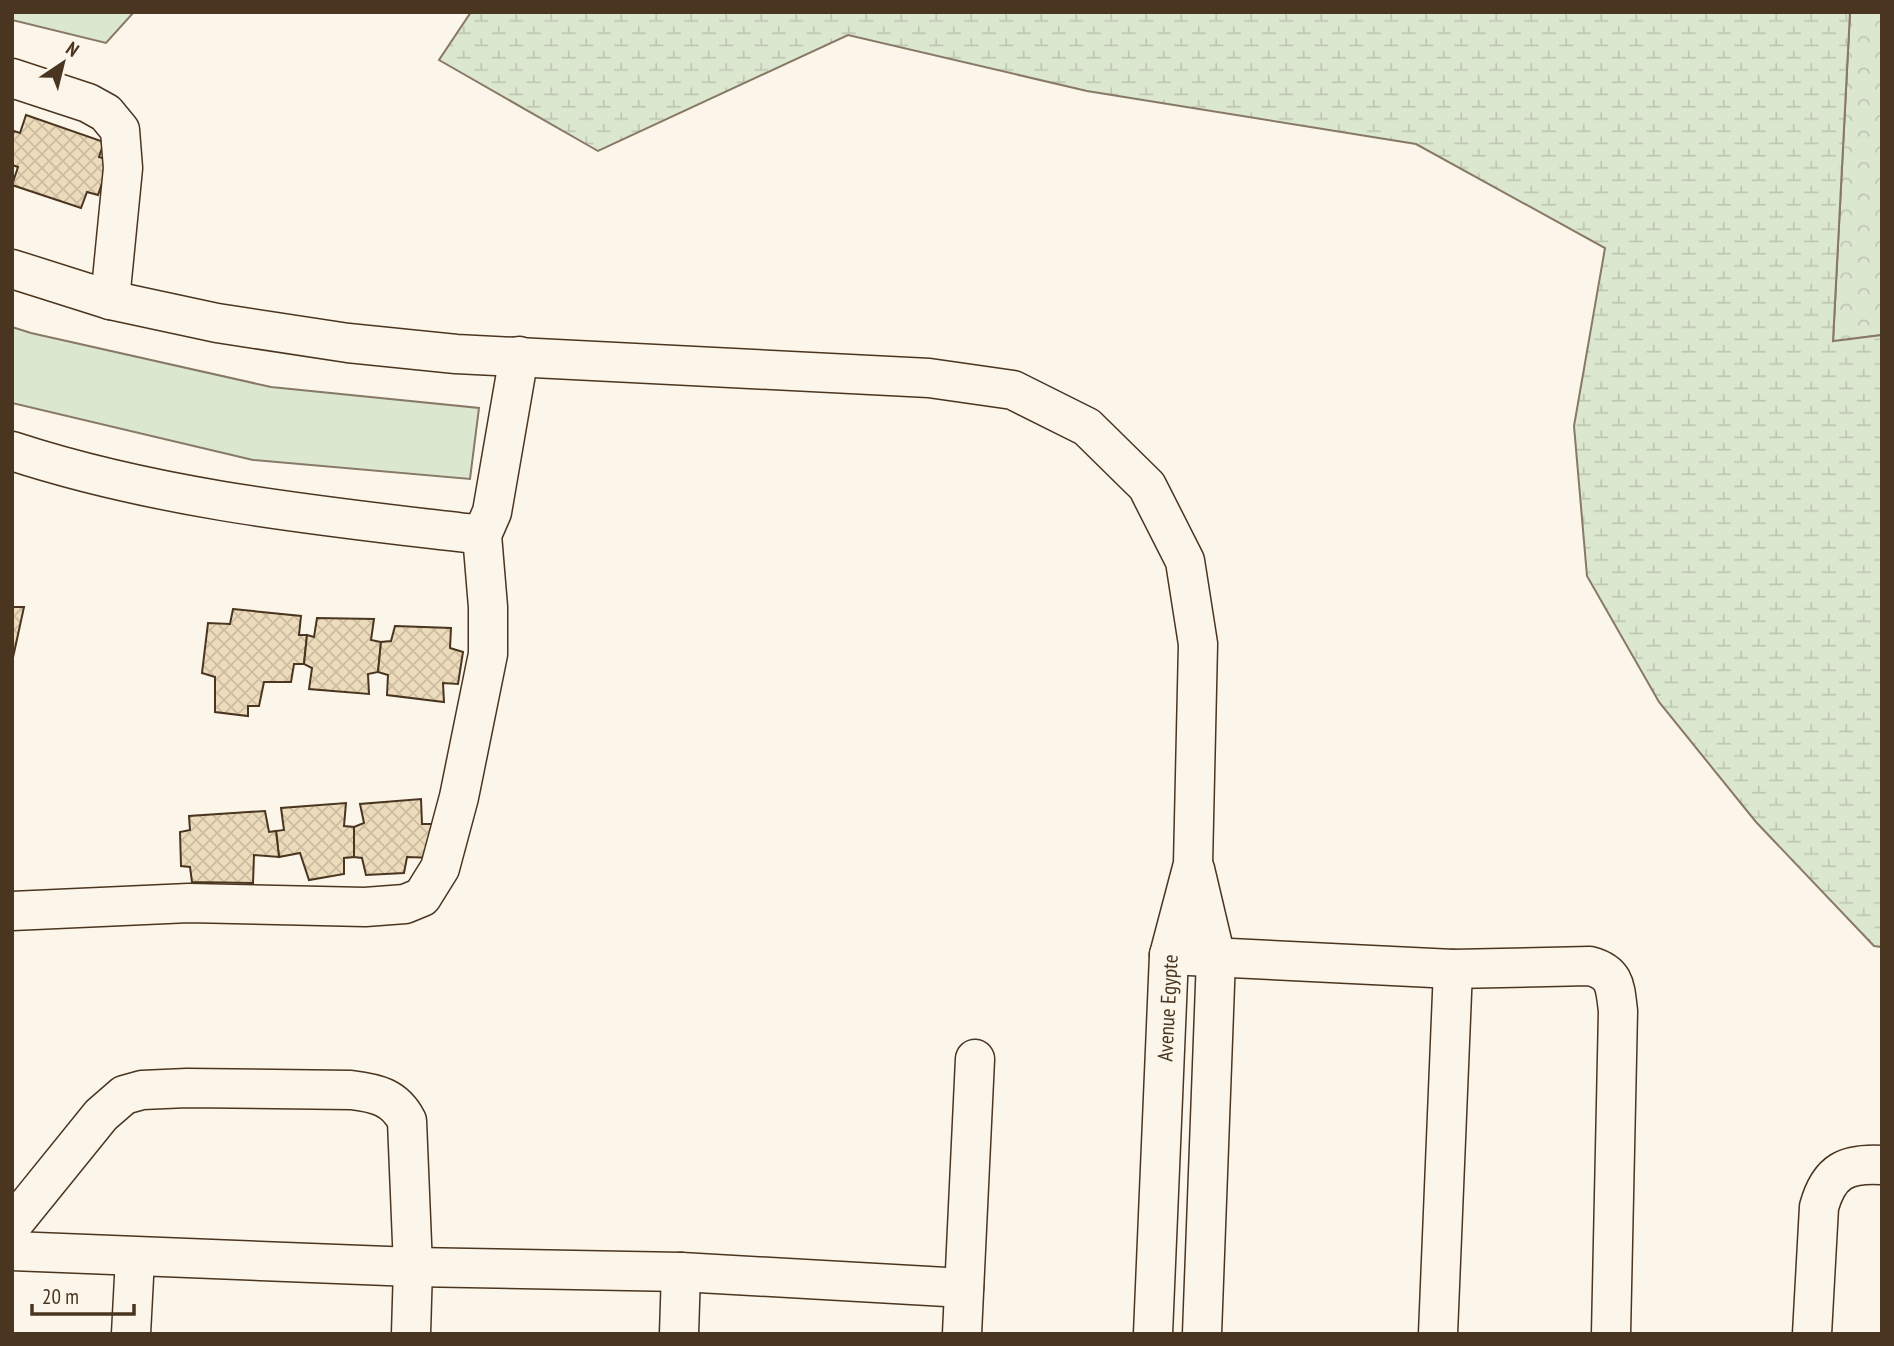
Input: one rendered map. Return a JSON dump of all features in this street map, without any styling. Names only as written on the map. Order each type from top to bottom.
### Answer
[{"type":"street","points":[[12,78],[88,103],[106,113],[120,130],[123,168],[110,300]]},
{"type":"street","points":[[12,269],[110,300],[218,323],[348,343],[456,354],[929,378],[1013,390],[1087,427],[1147,486],[1185,561],[1198,643],[1193,863]]},
{"type":"street","points":[[12,911],[188,903],[365,908],[405,904],[422,897],[440,868],[459,797],[488,654],[488,607],[482,535],[492,512],[519,356]]},
{"type":"street","points":[[12,451],[147,488],[251,507],[482,535]]},
{"type":"street","name":"Avenue Egypte","points":[[1153,1334],[1169,955],[1193,863]]},
{"type":"street","name":"Avenue Egypte","points":[[1193,863],[1216,958],[1202,1334]]},
{"type":"street","points":[[1169,955],[1453,969],[1590,966],[1606,972],[1614,984],[1618,1011],[1611,1334]]},
{"type":"street","points":[[1438,1334],[1453,969]]},
{"type":"street","points":[[962,1334],[975,1059]]},
{"type":"street","points":[[12,1225],[101,1115],[124,1095],[142,1090],[187,1088],[351,1090],[374,1093],[391,1100],[407,1121],[413,1267],[411,1334]]},
{"type":"street","points":[[1812,1334],[1819,1207],[1824,1189],[1843,1170],[1882,1165]]},
{"type":"street","points":[[12,1251],[413,1267],[681,1272],[964,1288]]},
{"type":"street","points":[[131,1334],[135,1258]]},
{"type":"street","points":[[679,1334],[681,1272]]},
{"type":"green space","points":[[12,12],[134,12],[106,43],[12,20]]},
{"type":"green space","points":[[471,12],[1850,12],[1833,341],[1882,335],[1882,947],[1874,946],[1756,822],[1659,702],[1587,576],[1574,426],[1605,248],[1416,144],[1087,91],[848,35],[598,151],[439,60]]},
{"type":"green space","points":[[1850,12],[1882,12],[1882,335],[1833,342]]},
{"type":"green space","points":[[12,327],[271,387],[479,408],[470,479],[253,460],[12,403]]},
{"type":"building","points":[[26,115],[104,142],[99,157],[110,160],[98,195],[87,192],[81,208],[12,185],[18,167],[12,165],[12,137],[14,131],[20,133]]},
{"type":"building","points":[[12,607],[24,607],[12,662]]},
{"type":"building","points":[[233,609],[301,616],[299,635],[307,635],[304,664],[294,664],[291,682],[264,682],[259,706],[248,706],[248,716],[215,712],[215,677],[202,673],[208,623],[230,624]]},
{"type":"building","points":[[317,618],[374,619],[371,640],[381,642],[378,672],[368,674],[369,694],[309,689],[312,668],[304,664],[307,635],[314,637]]},
{"type":"building","points":[[395,626],[451,628],[450,648],[463,652],[458,684],[443,683],[444,702],[387,695],[388,675],[378,672],[381,642],[391,641]]},
{"type":"building","points":[[421,799],[422,824],[434,824],[433,858],[407,857],[404,873],[366,875],[362,858],[354,857],[354,827],[364,823],[360,804]]},
{"type":"building","points":[[346,803],[344,826],[354,827],[354,857],[344,858],[344,874],[309,880],[300,853],[279,857],[276,831],[284,830],[281,808]]},
{"type":"building","points":[[265,811],[269,832],[276,831],[279,857],[254,855],[253,883],[192,882],[190,867],[181,866],[180,832],[190,830],[189,816]]}]
